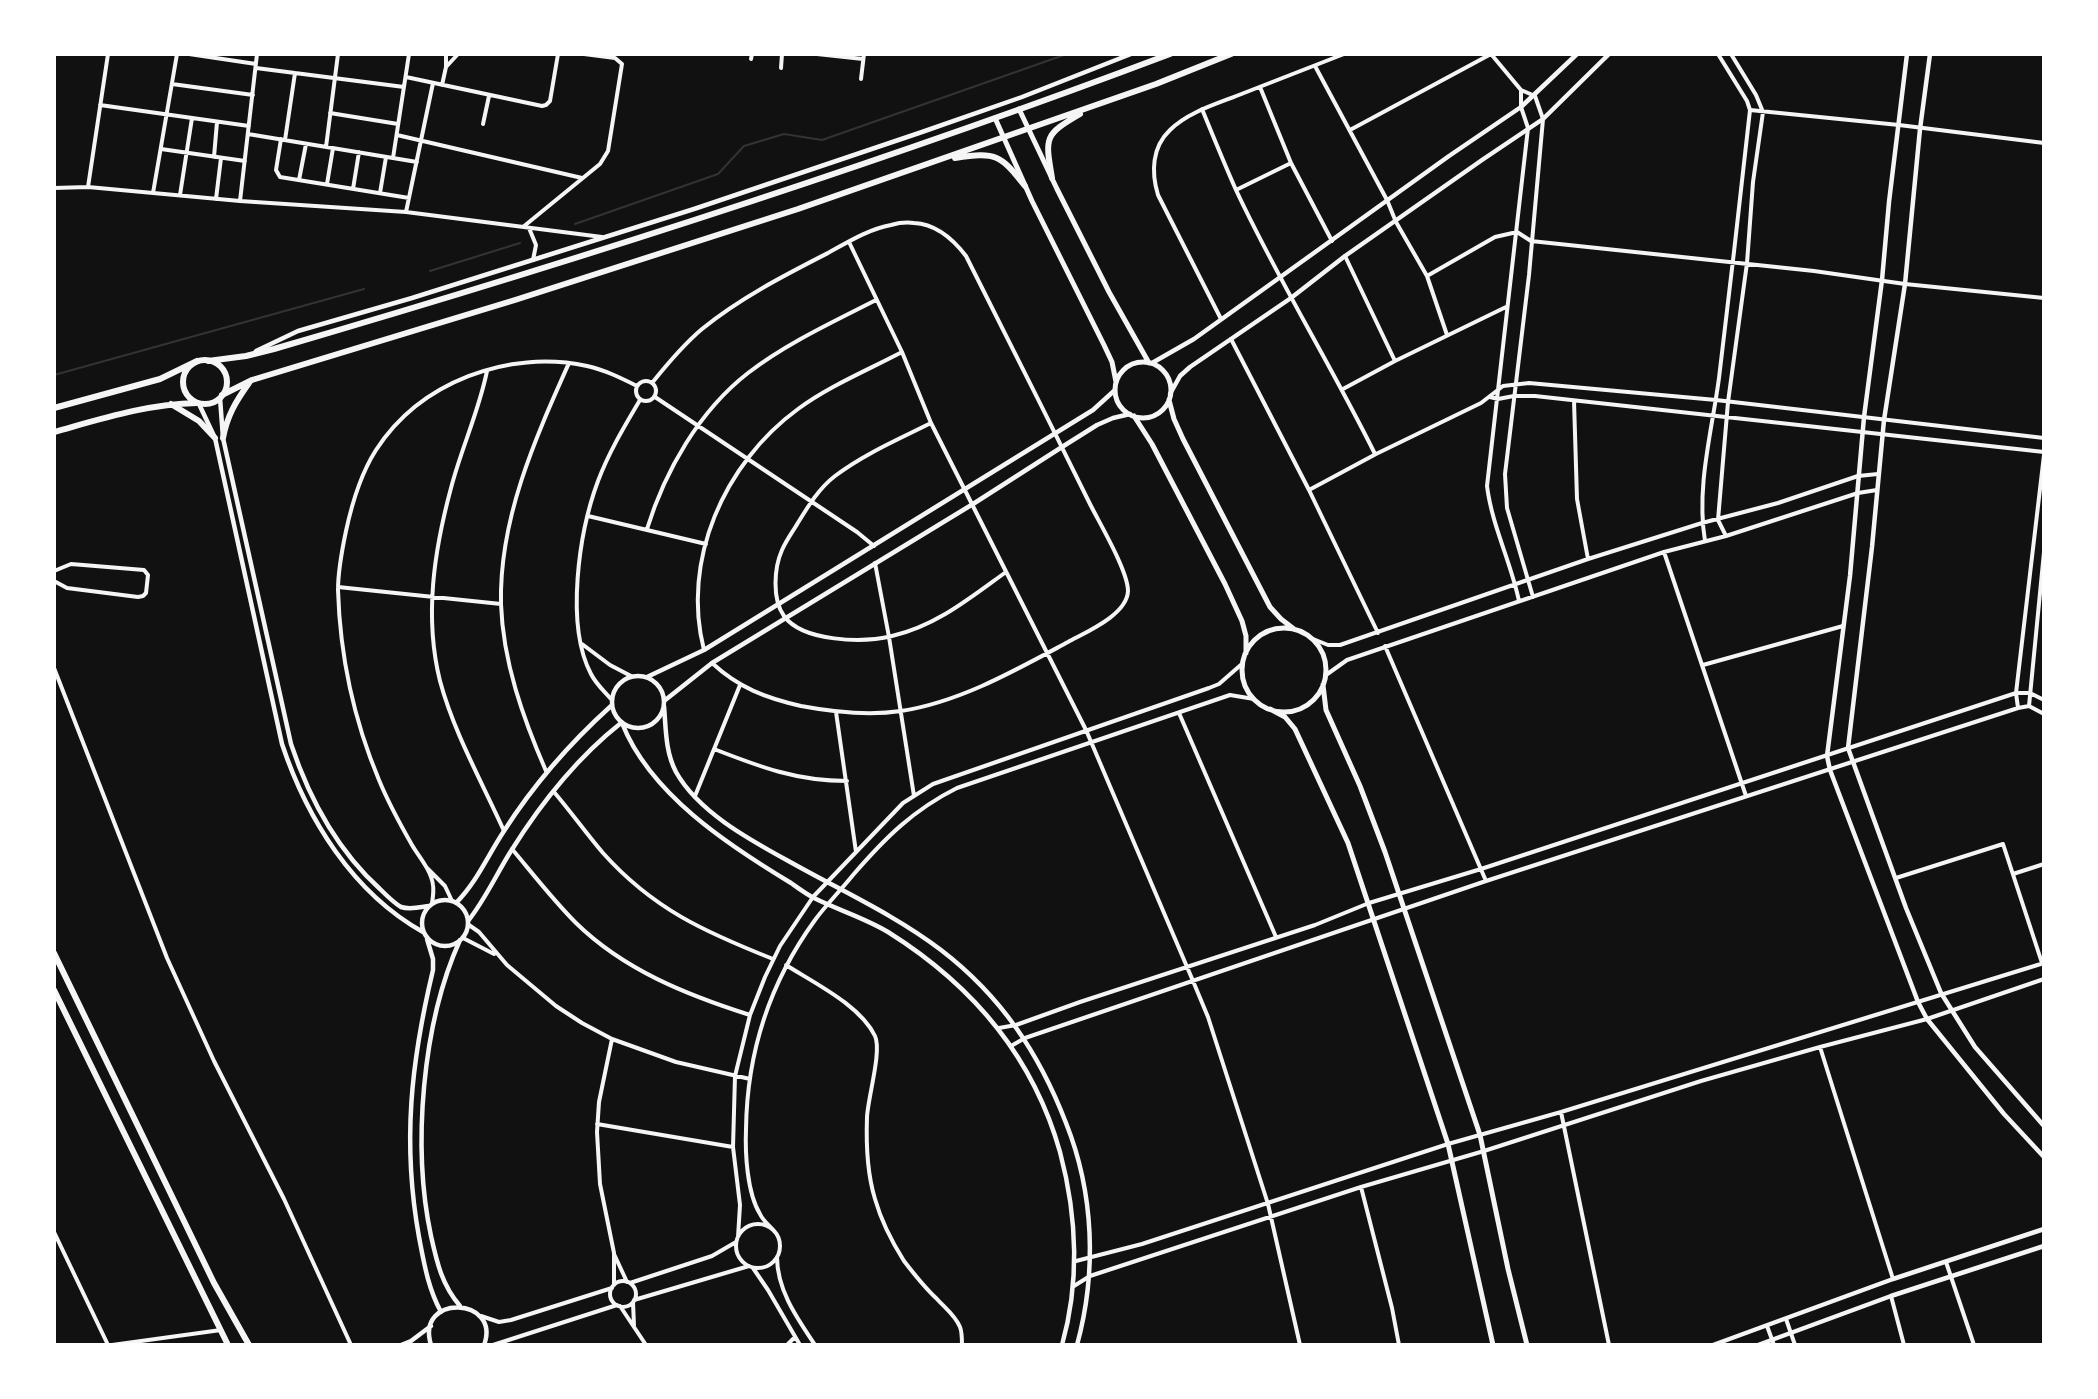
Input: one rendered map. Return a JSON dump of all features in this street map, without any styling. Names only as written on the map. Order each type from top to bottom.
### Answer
[{"type":"highway","points":[[54,408],[160,379],[197,362],[274,350],[491,285],[670,228],[995,118],[1170,54]]},
{"type":"highway","points":[[54,432],[146,407],[206,404],[252,380],[515,300],[760,221],[1156,84],[1232,54]]},
{"type":"highway","points":[[1052,178],[1047,153],[1049,138],[1056,128],[1093,106]]},
{"type":"highway","points":[[942,159],[975,155],[996,156],[1004,161],[1025,186]]},
{"type":"highway","points":[[208,361],[220,366],[226,377],[225,390],[221,397]]},
{"type":"highway","points":[[197,362],[186,369],[182,382],[186,394],[198,403]]},
{"type":"highway","points":[[223,438],[232,407],[252,380]]},
{"type":"highway","points":[[170,404],[199,421],[215,438]]},
{"type":"highway","points":[[54,952],[208,1273],[249,1345]]},
{"type":"highway","points":[[54,990],[228,1345]]},
{"type":"main road","points":[[1019,109],[1109,292],[1151,363]]},
{"type":"main road","points":[[995,118],[1025,186],[1112,362],[1119,404],[1132,415],[1152,444],[1225,584],[1242,621],[1246,636],[1246,653]]},
{"type":"main road","points":[[1116,382],[1121,372],[1139,362],[1151,363],[1167,375],[1174,419],[1183,440],[1270,607],[1294,629],[1313,639],[1321,649],[1326,662],[1326,675],[1323,685],[1311,702],[1292,711],[1270,709]]},
{"type":"main road","points":[[1132,415],[1144,417],[1155,415],[1163,408],[1169,397]]},
{"type":"main road","points":[[1294,629],[1280,628],[1265,632],[1254,640],[1243,663],[1244,682],[1254,699],[1285,717],[1299,736],[1348,843],[1448,1144],[1493,1345]]},
{"type":"main road","points":[[1323,685],[1326,710],[1360,786],[1405,908],[1480,1136],[1499,1229],[1527,1345]]},
{"type":"street","points":[[88,187],[108,54]]},
{"type":"street","points":[[153,193],[177,54]]},
{"type":"street","points":[[189,54],[295,73],[404,87]]},
{"type":"street","points":[[240,201],[257,54]]},
{"type":"street","points":[[326,147],[338,54]]},
{"type":"street","points":[[393,158],[409,54]]},
{"type":"street","points":[[442,85],[446,54]]},
{"type":"street","points":[[446,67],[458,54]]},
{"type":"street","points":[[406,77],[542,106],[550,101],[558,54]]},
{"type":"street","points":[[523,227],[600,164],[608,151],[622,64],[615,56],[584,54]]},
{"type":"street","points":[[781,68],[782,54]]},
{"type":"street","points":[[817,54],[863,56],[861,79]]},
{"type":"street","points":[[246,356],[298,331],[694,209],[1022,97],[1131,54]]},
{"type":"street","points":[[1221,319],[1158,195],[1153,178],[1153,168],[1161,141],[1170,130],[1202,110],[1344,54]]},
{"type":"street","points":[[1350,130],[1491,54],[1521,90],[1535,96],[1543,120],[1504,492],[1533,597]]},
{"type":"street","points":[[1151,363],[1194,339],[1521,107],[1577,54]]},
{"type":"street","points":[[1169,397],[1185,371],[1291,298],[1345,256],[1528,128],[1543,120],[1610,54]]},
{"type":"street","points":[[1704,541],[1702,523],[1704,479],[1716,400],[1750,110],[1747,101],[1718,54]]},
{"type":"street","points":[[1726,536],[1719,520],[1728,402],[1747,263],[1753,182],[1763,112],[1756,95],[1731,54]]},
{"type":"street","points":[[1907,54],[1882,280],[1863,417],[1858,493],[1827,756],[1830,770],[1918,1002],[1927,1019],[1997,1106],[2044,1157]]},
{"type":"street","points":[[1930,54],[1920,129],[1905,284],[1884,420],[1870,566],[1848,748],[1896,878],[1950,1011],[1975,1047],[2044,1126]]},
{"type":"street","points":[[1315,66],[1387,200],[1396,222],[1427,276],[1448,335]]},
{"type":"street","points":[[295,73],[276,170],[280,177],[409,198]]},
{"type":"street","points":[[406,212],[433,83]]},
{"type":"street","points":[[172,84],[253,95]]},
{"type":"street","points":[[1260,87],[1291,163],[1332,241]]},
{"type":"street","points":[[1519,602],[1491,511],[1487,486],[1528,128],[1521,107],[1521,90]]},
{"type":"street","points":[[483,124],[489,96]]},
{"type":"street","points":[[100,105],[249,126]]},
{"type":"street","points":[[1202,110],[1236,190],[1280,278],[1376,454]]},
{"type":"street","points":[[1750,110],[2044,143]]},
{"type":"street","points":[[330,114],[398,124]]},
{"type":"street","points":[[180,195],[192,118]]},
{"type":"street","points":[[214,157],[217,122]]},
{"type":"street","points":[[248,134],[417,162]]},
{"type":"street","points":[[397,135],[583,178]]},
{"type":"street","points":[[300,180],[306,144]]},
{"type":"street","points":[[327,184],[333,148]]},
{"type":"street","points":[[161,149],[245,161]]},
{"type":"street","points":[[353,189],[359,152]]},
{"type":"street","points":[[380,193],[386,157]]},
{"type":"street","points":[[216,199],[221,158]]},
{"type":"street","points":[[1236,190],[1291,163]]},
{"type":"street","points":[[54,188],[88,187],[240,201],[406,212],[602,237]]},
{"type":"street","points":[[652,383],[689,341],[724,313],[798,268],[849,242],[891,225],[916,223],[944,233],[966,256],[1123,571],[1128,590],[1122,607],[1113,616],[1048,653],[954,696],[900,711],[836,712],[788,703],[740,686],[712,663]]},
{"type":"street","points":[[529,228],[536,245],[533,260]]},
{"type":"street","points":[[1427,276],[1495,237],[1517,232],[1531,241],[1747,263],[1905,284],[2044,298]]},
{"type":"street","points":[[849,242],[902,352],[931,423],[1086,730],[1193,981],[1214,1036],[1268,1204],[1300,1345]]},
{"type":"street","points":[[1345,256],[1395,361]]},
{"type":"street","points":[[647,529],[674,464],[699,426],[747,374],[785,348],[876,300]]},
{"type":"street","points":[[1343,390],[1395,361],[1507,306]]},
{"type":"street","points":[[1231,339],[1309,490],[1378,633]]},
{"type":"street","points":[[704,650],[698,628],[699,575],[705,544],[726,490],[763,440],[797,409],[817,396],[902,352]]},
{"type":"street","points":[[441,1312],[426,1274],[411,1190],[409,1149],[415,1053],[433,970],[433,959],[423,932],[422,918],[431,904],[433,883],[379,780],[350,693],[343,651],[338,587],[350,515],[363,473],[376,450],[402,419],[426,397],[458,380],[508,364],[569,363],[613,374],[638,386]]},
{"type":"street","points":[[546,771],[516,695],[509,666],[501,604],[512,510],[541,425],[569,363]]},
{"type":"street","points":[[487,371],[481,397],[450,489],[435,563],[431,596],[432,628],[440,681],[459,732],[504,831]]},
{"type":"street","points":[[644,381],[652,383],[656,389],[655,397],[648,402],[640,400],[636,393],[638,386],[644,381]]},
{"type":"street","points":[[1309,490],[1490,397],[1499,388],[1515,383],[1716,400],[2044,438]]},
{"type":"street","points":[[582,644],[610,665],[631,676],[647,677],[704,650],[1093,410],[1115,390]]},
{"type":"street","points":[[1490,397],[1498,399],[1514,396],[1574,400],[2044,453],[2016,693],[2018,708]]},
{"type":"street","points":[[221,397],[223,438],[291,744],[305,785],[331,830],[367,878],[401,907],[418,908],[442,900],[454,902]]},
{"type":"street","points":[[655,397],[857,532],[874,546]]},
{"type":"street","points":[[611,699],[597,684],[585,662],[577,624],[581,554],[597,483],[614,445],[640,400]]},
{"type":"street","points":[[1574,400],[1577,499],[1588,560]]},
{"type":"street","points":[[198,403],[215,438],[282,744],[293,779],[319,828],[364,885],[394,913],[423,932]]},
{"type":"street","points":[[622,723],[632,728],[643,728],[653,723],[660,716],[664,704],[712,663],[973,504],[1097,425],[1121,415],[1132,415]]},
{"type":"street","points":[[931,423],[872,453],[835,476],[821,488],[781,551],[777,572],[778,606],[785,618],[801,629],[824,637],[863,640],[889,637],[913,630],[943,616],[1006,572]]},
{"type":"street","points":[[1313,639],[1328,645],[1340,645],[1515,584],[1702,523],[1778,503],[1858,476],[1878,474]]},
{"type":"street","points":[[1326,675],[1347,660],[1385,646],[1664,552],[1726,536],[1858,493],[1877,490]]},
{"type":"street","points":[[588,516],[705,544]]},
{"type":"street","points":[[1664,552],[1746,796]]},
{"type":"street","points":[[2029,706],[2044,552]]},
{"type":"street","points":[[875,562],[914,796]]},
{"type":"street","points":[[54,572],[71,564],[144,570],[148,575],[146,593],[141,597],[67,588],[54,581]]},
{"type":"street","points":[[338,587],[501,604]]},
{"type":"street","points":[[1703,665],[1843,626]]},
{"type":"street","points":[[1385,646],[1486,881]]},
{"type":"street","points":[[777,1257],[770,1264],[761,1268],[742,1261],[737,1253],[740,1205],[733,1147],[735,1076],[750,1015],[773,959],[813,897],[903,803],[945,778],[1209,688],[1219,684],[1243,663]]},
{"type":"street","points":[[54,668],[167,958],[214,1061],[284,1199],[351,1345]]},
{"type":"street","points":[[631,676],[617,684],[611,699],[611,706],[641,760],[665,788],[698,819],[767,870],[813,897],[885,931],[927,958],[958,985],[999,1028],[1011,1046],[1044,1108],[1055,1136],[1071,1206],[1076,1261],[1074,1286],[1062,1345]]},
{"type":"street","points":[[647,677],[659,686],[664,704],[668,752],[676,772],[694,796],[741,834],[896,920],[942,950],[991,996],[1025,1038],[1041,1065],[1060,1107],[1079,1160],[1087,1207],[1090,1276],[1077,1345]]},
{"type":"street","points":[[694,796],[740,686]]},
{"type":"street","points":[[999,1028],[1016,1025],[1315,925],[1369,903],[1481,869],[2016,693],[2030,693],[2044,700]]},
{"type":"street","points":[[815,1345],[781,1285],[777,1270],[779,1240],[760,1215],[754,1200],[746,1144],[746,1115],[750,1079],[768,1003],[786,965],[816,918],[894,831],[930,802],[957,788],[1230,695],[1254,699]]},
{"type":"street","points":[[454,902],[475,881],[504,831],[546,771],[611,706]]},
{"type":"street","points":[[1011,1046],[1025,1038],[1374,918],[2018,708],[2029,706],[2044,714]]},
{"type":"street","points":[[836,712],[856,853]]},
{"type":"street","points":[[1179,713],[1276,937]]},
{"type":"street","points":[[460,1306],[451,1296],[439,1272],[424,1189],[422,1148],[424,1092],[433,1030],[452,961],[468,923],[530,822],[576,765],[605,736],[622,723]]},
{"type":"street","points":[[714,749],[781,773],[816,781],[847,782]]},
{"type":"street","points":[[554,792],[604,854],[659,904],[718,937],[773,959]]},
{"type":"street","points":[[1076,1261],[1268,1204],[1448,1144],[1561,1112],[2043,963],[2003,844],[1896,878]]},
{"type":"street","points":[[512,849],[566,912],[606,948],[662,983],[750,1015]]},
{"type":"street","points":[[2013,874],[2044,864]]},
{"type":"street","points":[[425,865],[445,886],[454,902],[466,914],[468,923],[496,954],[556,1006],[582,1023],[612,1038],[676,1062],[750,1079]]},
{"type":"street","points":[[427,939],[440,946],[447,946],[462,939],[496,954]]},
{"type":"street","points":[[786,965],[845,1004],[867,1024],[877,1041],[870,1090],[867,1137],[870,1177],[875,1200],[887,1229],[905,1262],[953,1314],[960,1328],[962,1345]]},
{"type":"street","points":[[1074,1286],[1090,1276],[1361,1187],[1484,1151],[1701,1081],[1927,1019],[2044,979]]},
{"type":"street","points":[[612,1038],[597,1124],[600,1184],[614,1253],[611,1297],[646,1345]]},
{"type":"street","points":[[1820,1047],[1893,1279]]},
{"type":"street","points":[[1561,1112],[1609,1345]]},
{"type":"street","points":[[597,1124],[733,1147]]},
{"type":"street","points":[[1361,1187],[1392,1308],[1399,1345]]},
{"type":"street","points":[[401,1345],[411,1341],[431,1326],[441,1312],[450,1307],[460,1306],[479,1316],[499,1322],[511,1320],[613,1287],[620,1282],[628,1282],[712,1256],[737,1240],[743,1230],[750,1225],[768,1226],[775,1232]]},
{"type":"street","points":[[1713,1345],[1893,1279],[2044,1229]]},
{"type":"street","points":[[54,1232],[110,1345],[221,1330]]},
{"type":"street","points":[[1758,1345],[1773,1343],[1791,1332],[2044,1245]]},
{"type":"street","points":[[614,1253],[628,1282],[636,1290],[634,1327]]},
{"type":"street","points":[[1946,1262],[1974,1345]]},
{"type":"street","points":[[493,1345],[618,1305],[627,1306],[634,1301],[751,1266]]},
{"type":"street","points":[[751,1266],[800,1345]]},
{"type":"street","points":[[1891,1296],[1904,1345]]},
{"type":"street","points":[[479,1316],[484,1323],[486,1333],[484,1345]]},
{"type":"street","points":[[1786,1319],[1795,1345]]},
{"type":"street","points":[[431,1326],[429,1334],[431,1345]]},
{"type":"street","points":[[1767,1326],[1773,1343]]},
{"type":"street","points":[[787,1345],[795,1337]]},
{"type":"street","points":[[170,1345],[173,1338]]},
{"type":"waterway","points":[[575,224],[718,174],[744,146],[784,134],[822,140],[1067,54]]},
{"type":"waterway","points":[[430,271],[520,243]]},
{"type":"waterway","points":[[54,375],[364,289]]}]
